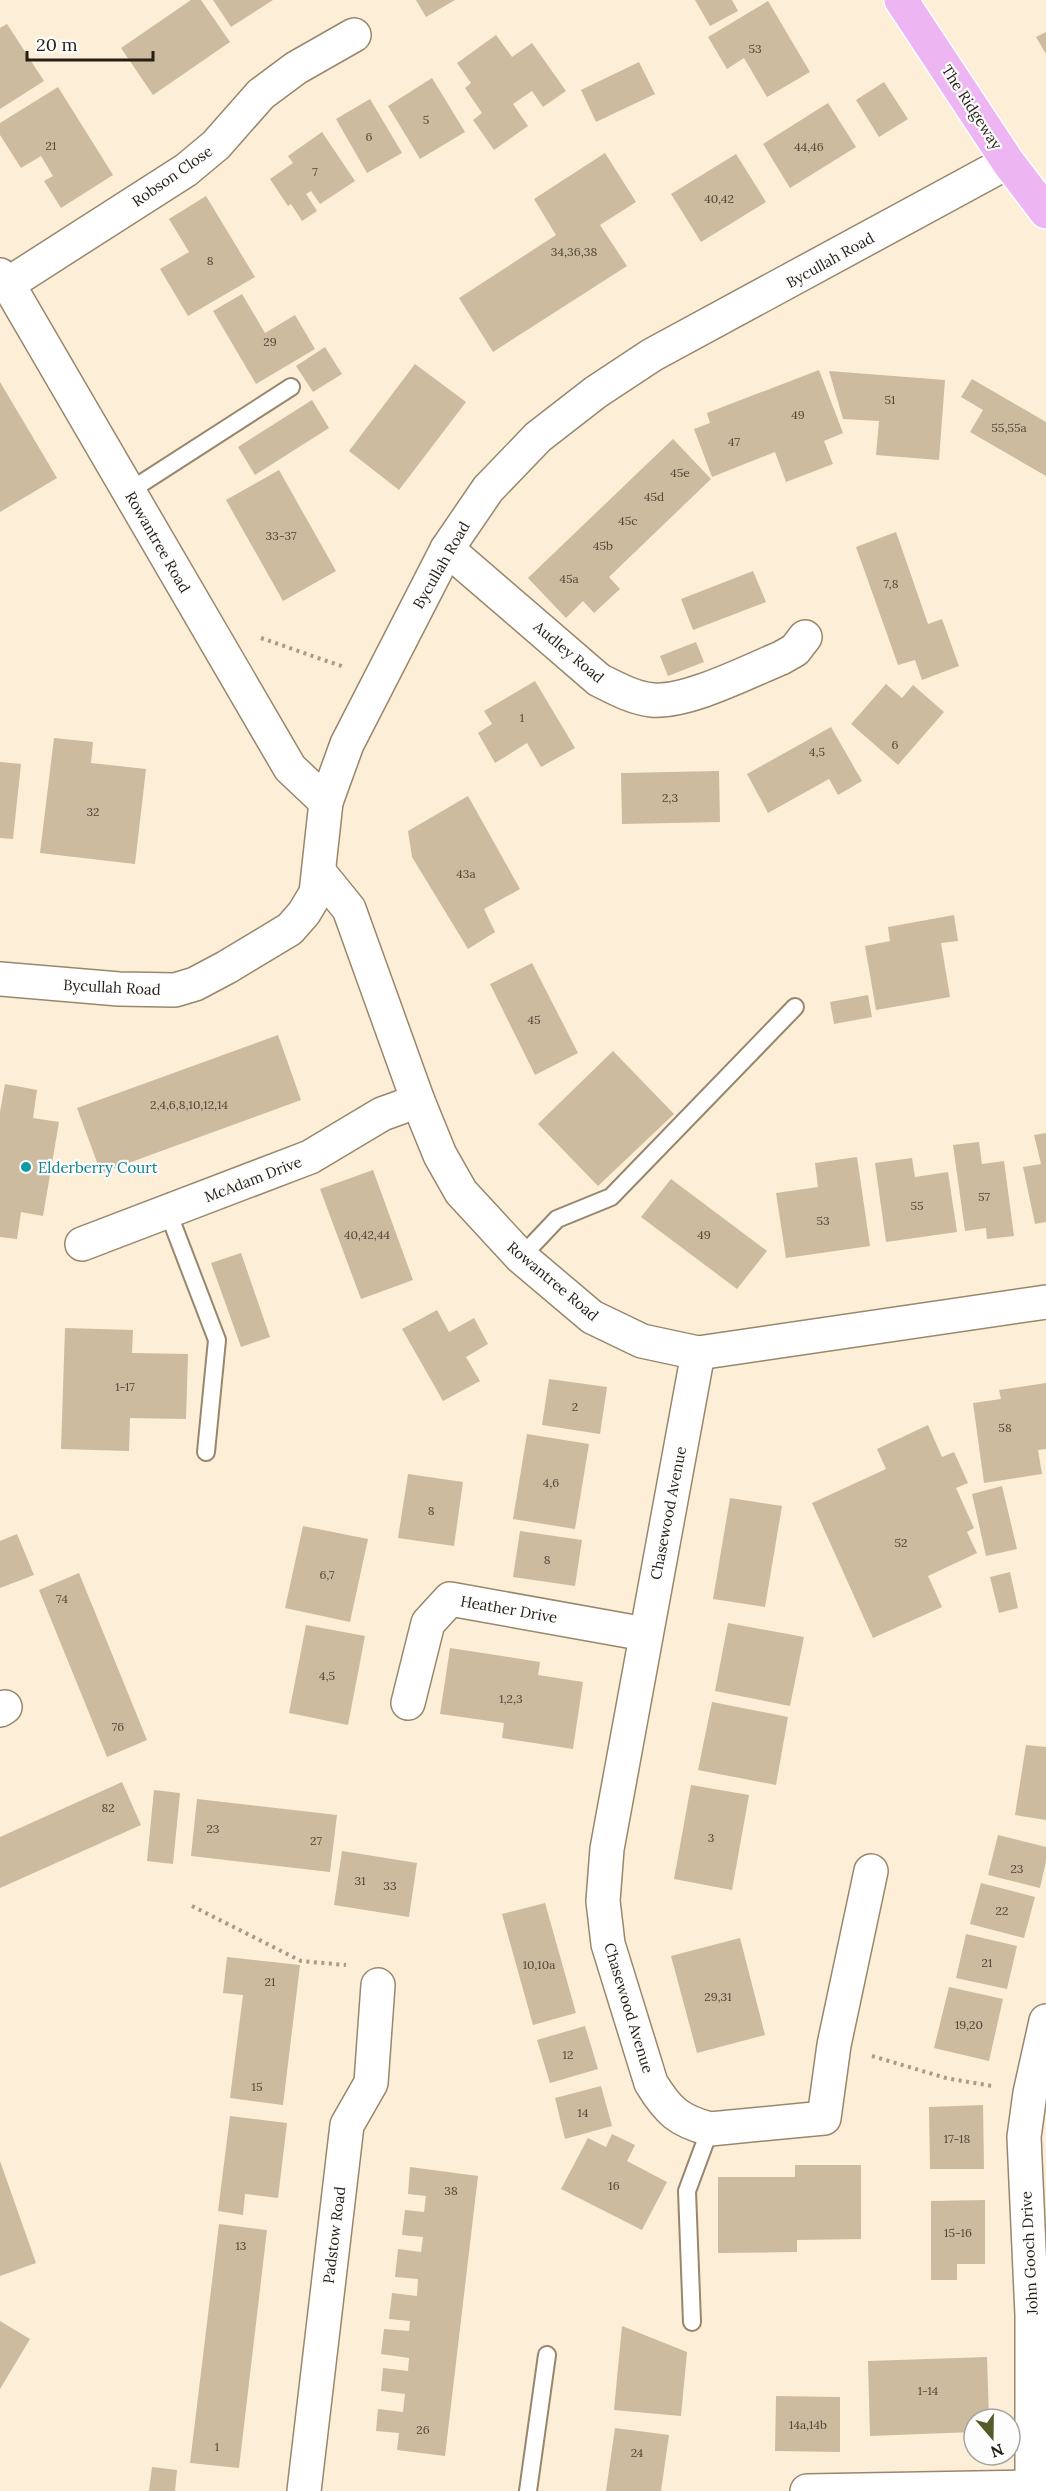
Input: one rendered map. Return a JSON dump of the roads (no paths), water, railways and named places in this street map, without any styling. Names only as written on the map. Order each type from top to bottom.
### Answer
[{"type":"main road","name":"The Ridgeway","points":[[901,0],[1008,162],[1046,212]]},
{"type":"street","name":"Robson Close","points":[[4,279],[186,170],[216,145],[261,94],[296,69],[354,35]]},
{"type":"street","name":"Bycullah Road","points":[[0,979],[149,991],[175,990],[195,984],[290,928],[304,913],[316,893],[326,802],[347,744],[447,549],[488,489],[538,437],[596,392],[652,355],[1008,162]]},
{"type":"street","name":"Rowantree Road","points":[[4,279],[290,768],[326,802]]},
{"type":"street","name":"Audley Road","points":[[447,549],[599,680],[627,693],[651,700],[678,698],[781,658],[795,650],[805,637]]},
{"type":"street","name":"Rowantree Road","points":[[319,872],[349,909],[418,1101],[440,1155],[461,1192],[521,1257],[592,1317],[642,1341],[698,1353],[1046,1302]]},
{"type":"street","name":"McAdam Drive","points":[[82,1244],[310,1157],[382,1114],[418,1101]]},
{"type":"street","name":"Chasewood Avenue","points":[[698,1353],[607,1849],[603,1901],[608,1944],[651,2083],[662,2102],[674,2114],[692,2125],[710,2129],[824,2118],[834,2045],[871,1871]]},
{"type":"street","name":"Heather Drive","points":[[408,1703],[428,1623],[450,1599],[645,1634]]},
{"type":"street","name":"Padstow Road","points":[[304,2491],[347,2125],[371,2083],[378,1985]]},
{"type":"street","name":"John Gooch Drive","points":[[807,2491],[1032,2489],[1032,2315],[1023,2137],[1046,2021]]},
{"type":"lane","points":[[128,492],[291,387]]},
{"type":"lane","points":[[521,1257],[557,1219],[611,1197],[795,1007]]},
{"type":"lane","points":[[168,1212],[217,1340],[206,1452]]},
{"type":"lane","points":[[692,2322],[687,2191],[710,2129]]},
{"type":"lane","points":[[528,2491],[547,2355]]},
{"type":"place","name":"Elderberry Court","points":[[26,1167]]}]
